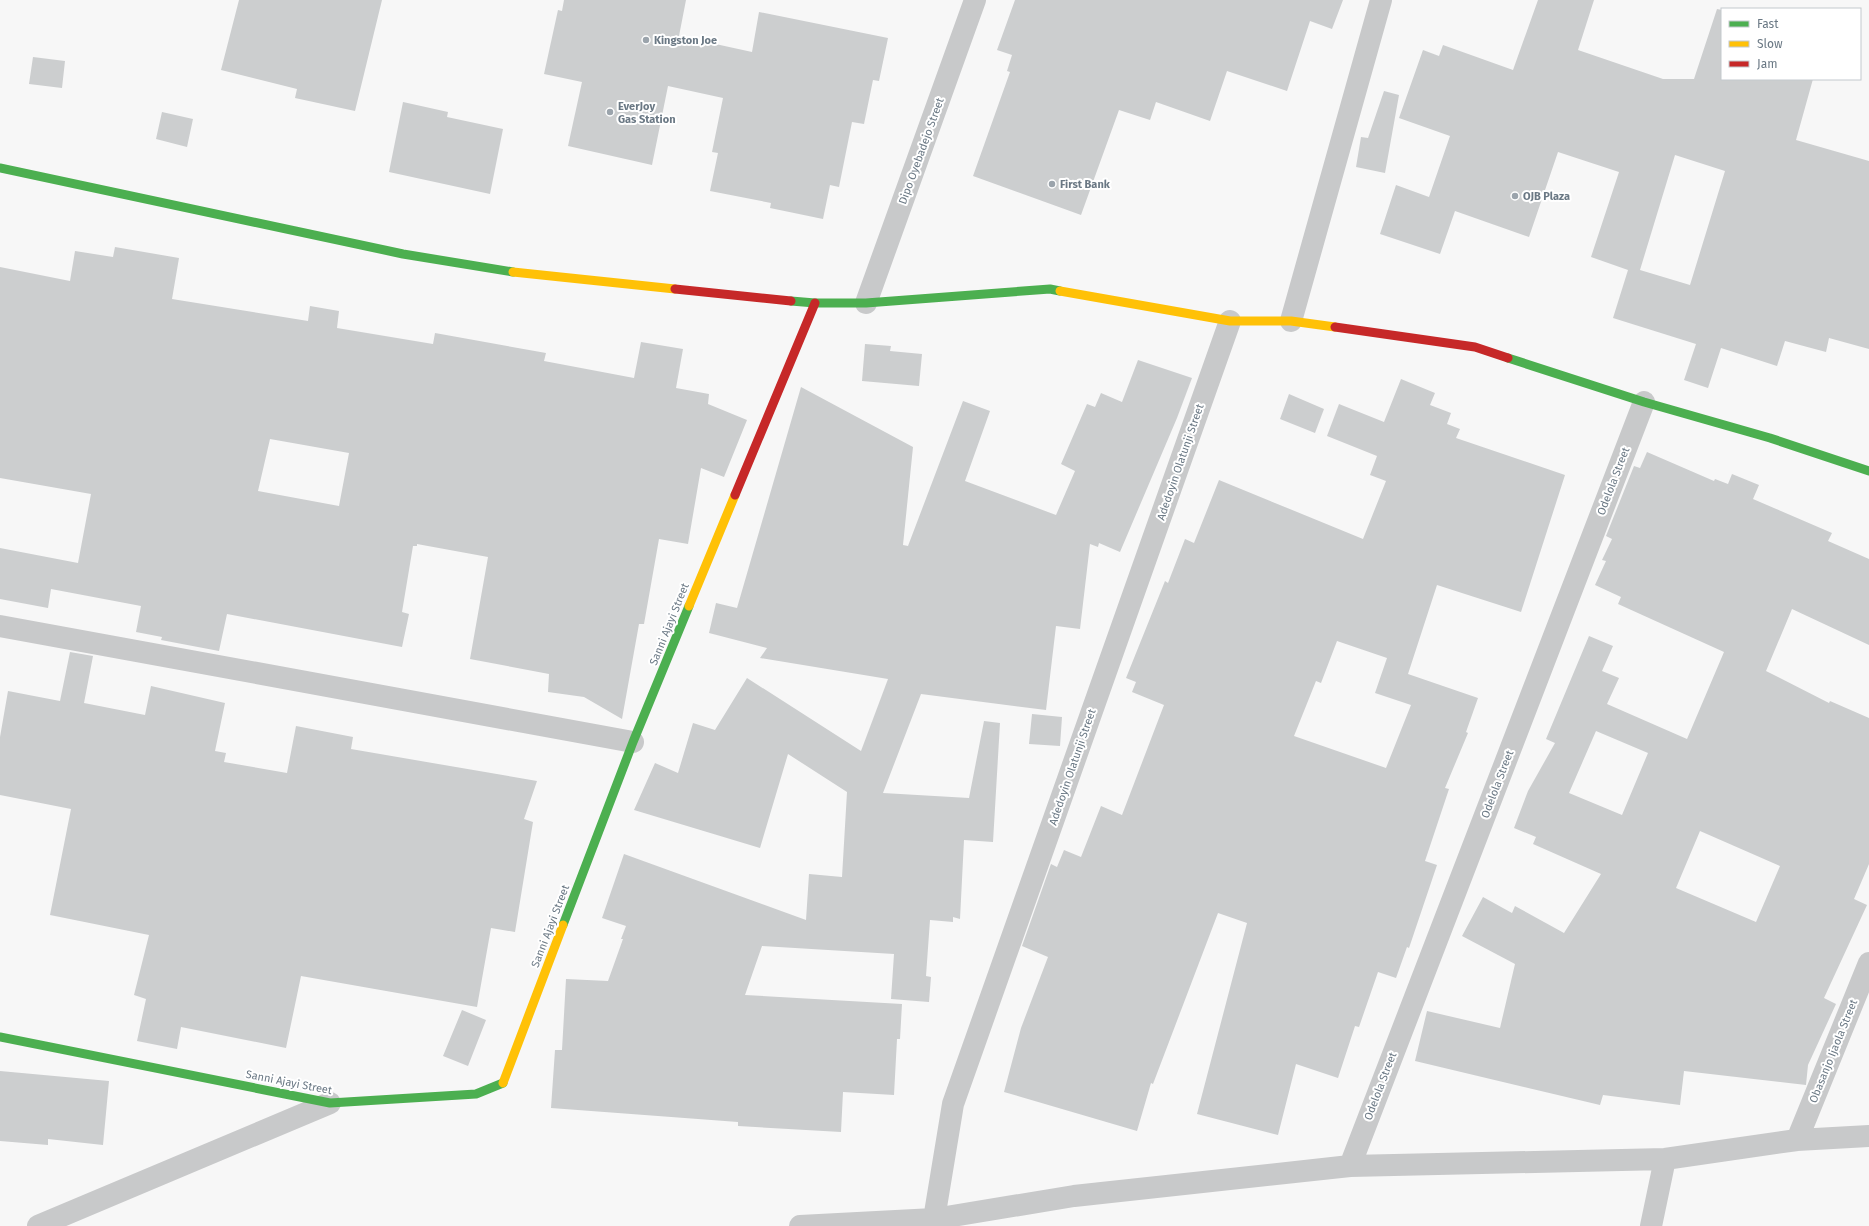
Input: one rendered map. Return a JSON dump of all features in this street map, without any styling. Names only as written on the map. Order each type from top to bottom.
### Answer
[{"type":"main road","points":[[0,168],[403,254],[515,272],[815,303],[866,303],[1050,289],[1230,321],[1291,321],[1475,347],[1644,402],[1770,438],[1869,472]]},
{"type":"main road","name":"Sanni Ajayi Street","points":[[0,1037],[330,1103],[476,1094],[503,1084],[633,742],[815,303]]},
{"type":"street","name":"Dipo Oyebadejo Street","points":[[866,303],[975,0]]},
{"type":"street","points":[[1291,321],[1381,0]]},
{"type":"street","name":"Adedoyin Olatunji Street","points":[[934,1219],[953,1104],[1230,321]]},
{"type":"street","name":"Odelola Street","points":[[1350,1166],[1644,402]]},
{"type":"street","points":[[0,626],[633,742]]},
{"type":"street","name":"Obasanjo Ijaola Street","points":[[1797,1140],[1869,963]]},
{"type":"street","points":[[38,1226],[330,1103]]},
{"type":"street","points":[[800,1226],[934,1219],[1074,1196],[1350,1166],[1665,1159],[1797,1140],[1869,1136]]},
{"type":"street","points":[[1651,1226],[1665,1159]]},
{"type":"building","points":[[239,0],[382,0],[355,111],[295,98],[297,89],[221,70]]},
{"type":"building","points":[[564,0],[686,0],[679,36],[752,52],[759,12],[888,38],[879,81],[873,80],[864,124],[852,122],[839,187],[830,185],[823,219],[770,208],[771,203],[710,191],[718,153],[712,152],[723,98],[668,86],[652,165],[568,146],[582,82],[544,74],[558,10],[562,11]]},
{"type":"building","points":[[1015,0],[1343,0],[1332,29],[1310,21],[1287,91],[1227,71],[1210,121],[1156,102],[1150,120],[1119,110],[1081,215],[973,176],[1010,72],[1007,71],[1012,55],[997,50]]},
{"type":"building","points":[[1538,0],[1594,0],[1578,50],[1663,79],[1694,79],[1717,9],[1721,10],[1721,80],[1813,80],[1796,140],[1869,161],[1869,349],[1829,338],[1826,352],[1785,341],[1777,366],[1721,348],[1708,388],[1684,380],[1696,344],[1613,318],[1628,270],[1591,257],[1619,172],[1558,152],[1529,237],[1455,211],[1440,254],[1380,234],[1396,185],[1429,197],[1450,136],[1399,118],[1423,50],[1439,56],[1443,45],[1513,70]],"holes":[[[1675,155],[1725,171],[1690,285],[1640,270]]]},
{"type":"building","points":[[33,57],[65,61],[62,88],[29,84]]},
{"type":"building","points":[[1384,91],[1399,95],[1385,173],[1356,167],[1361,137],[1368,138]]},
{"type":"building","points":[[403,102],[448,112],[447,117],[503,129],[490,194],[389,172]]},
{"type":"building","points":[[162,112],[193,119],[187,147],[156,139]]},
{"type":"building","points":[[115,247],[179,258],[172,299],[308,321],[310,306],[339,311],[337,328],[433,344],[435,333],[546,353],[544,361],[634,378],[641,342],[683,349],[676,388],[709,394],[708,404],[747,420],[724,477],[701,468],[688,544],[659,539],[644,624],[639,624],[622,719],[584,697],[548,692],[549,674],[470,659],[488,557],[417,544],[417,546],[413,546],[402,612],[409,614],[402,647],[227,614],[219,651],[161,640],[162,637],[136,632],[141,606],[51,589],[48,608],[0,599],[0,548],[78,563],[91,494],[0,478],[0,267],[70,281],[75,251],[113,257]],"holes":[[[270,439],[349,453],[339,506],[258,491]]]},
{"type":"building","points":[[865,344],[891,346],[890,351],[922,354],[919,386],[862,381]]},
{"type":"building","points":[[1138,360],[1192,378],[1177,418],[1120,552],[1099,543],[1098,547],[1090,544],[1080,629],[1056,626],[1046,710],[921,694],[883,793],[969,798],[984,721],[1000,723],[993,842],[964,840],[960,919],[953,917],[953,922],[930,920],[926,976],[931,977],[929,1002],[891,999],[894,954],[762,946],[745,995],[902,1004],[900,1039],[897,1039],[894,1095],[843,1092],[841,1132],[738,1126],[738,1122],[551,1108],[555,1050],[562,1050],[566,979],[608,981],[623,939],[621,939],[626,926],[602,918],[624,854],[806,920],[809,874],[842,877],[847,792],[788,754],[760,848],[634,810],[655,763],[678,773],[693,723],[715,730],[747,678],[861,751],[888,679],[760,658],[767,648],[709,633],[716,603],[737,608],[801,387],[913,447],[903,545],[908,546],[963,401],[990,411],[965,481],[1056,515],[1075,471],[1061,464],[1087,404],[1095,407],[1101,393],[1122,402]]},
{"type":"building","points":[[1401,379],[1435,393],[1430,405],[1451,413],[1447,424],[1460,429],[1456,438],[1565,475],[1521,612],[1437,585],[1408,674],[1478,698],[1466,732],[1468,733],[1445,788],[1449,789],[1425,861],[1437,865],[1409,948],[1407,947],[1396,978],[1378,972],[1359,1027],[1355,1026],[1338,1078],[1296,1064],[1278,1135],[1197,1114],[1247,923],[1218,913],[1153,1084],[1151,1083],[1137,1131],[1004,1092],[1021,1028],[1048,957],[1022,946],[1051,864],[1057,867],[1064,850],[1081,857],[1101,806],[1122,815],[1164,705],[1132,692],[1136,682],[1126,678],[1165,581],[1168,583],[1185,539],[1194,543],[1219,480],[1363,539],[1386,481],[1370,475],[1377,456],[1327,436],[1339,404],[1384,422]],"holes":[[[1337,641],[1387,658],[1375,693],[1411,705],[1386,768],[1294,736],[1316,681],[1321,683]]]},
{"type":"building","points":[[1289,394],[1324,409],[1315,433],[1280,419]]},
{"type":"building","points":[[1647,452],[1714,481],[1715,479],[1728,484],[1732,474],[1759,485],[1753,499],[1832,533],[1828,541],[1869,559],[1869,645],[1792,609],[1766,671],[1829,703],[1830,701],[1869,718],[1869,864],[1854,899],[1867,905],[1824,998],[1836,1004],[1808,1065],[1806,1085],[1684,1071],[1680,1105],[1603,1095],[1600,1105],[1415,1061],[1427,1011],[1500,1028],[1515,964],[1462,936],[1483,897],[1512,913],[1515,906],[1564,933],[1601,874],[1533,844],[1536,837],[1514,828],[1528,791],[1555,743],[1546,739],[1589,636],[1613,646],[1602,671],[1619,678],[1607,704],[1687,739],[1724,652],[1618,604],[1621,597],[1595,585],[1606,561],[1602,560],[1612,539],[1606,536],[1634,466],[1640,468]],"holes":[[[1596,731],[1648,753],[1622,815],[1569,793]],[[1700,831],[1780,866],[1756,922],[1676,888]]]},
{"type":"building","points":[[70,652],[93,656],[84,703],[145,715],[151,686],[225,703],[215,751],[226,753],[224,762],[287,773],[296,726],[353,737],[351,749],[537,781],[524,819],[533,822],[515,932],[491,928],[477,1007],[301,976],[286,1048],[181,1027],[177,1049],[137,1041],[146,999],[134,995],[149,935],[50,915],[71,809],[0,795],[0,737],[8,691],[60,701]]},
{"type":"building","points":[[1032,714],[1062,717],[1060,746],[1029,744]]},
{"type":"building","points":[[462,1010],[486,1020],[468,1066],[443,1056]]},
{"type":"building","points":[[0,1071],[109,1081],[103,1145],[48,1139],[48,1145],[0,1141]]},
{"type":"traffic: fast","points":[[0,168],[403,254],[513,272]]},
{"type":"traffic: fast","points":[[791,301],[815,303],[866,303],[1050,289],[1060,291]]},
{"type":"traffic: fast","points":[[1508,358],[1644,402],[1770,438],[1869,471]]},
{"type":"traffic: fast","points":[[563,925],[633,742],[689,606]]},
{"type":"traffic: fast","points":[[0,1037],[330,1103],[476,1094],[503,1083]]},
{"type":"traffic: slow","points":[[513,272],[675,289]]},
{"type":"traffic: slow","points":[[1060,291],[1230,321],[1291,321],[1335,327]]},
{"type":"traffic: slow","points":[[689,606],[735,495]]},
{"type":"traffic: slow","points":[[503,1083],[563,925]]},
{"type":"traffic: jam","points":[[675,289],[791,301]]},
{"type":"traffic: jam","points":[[735,495],[815,303]]},
{"type":"traffic: jam","points":[[1335,327],[1475,347],[1508,358]]},
{"type":"place","name":"Kingston Joe","points":[[646,40]]},
{"type":"place","name":"EverJoy Gas Station","points":[[610,112]]},
{"type":"place","name":"First Bank","points":[[1052,184]]},
{"type":"place","name":"OJB Plaza","points":[[1515,196]]}]
